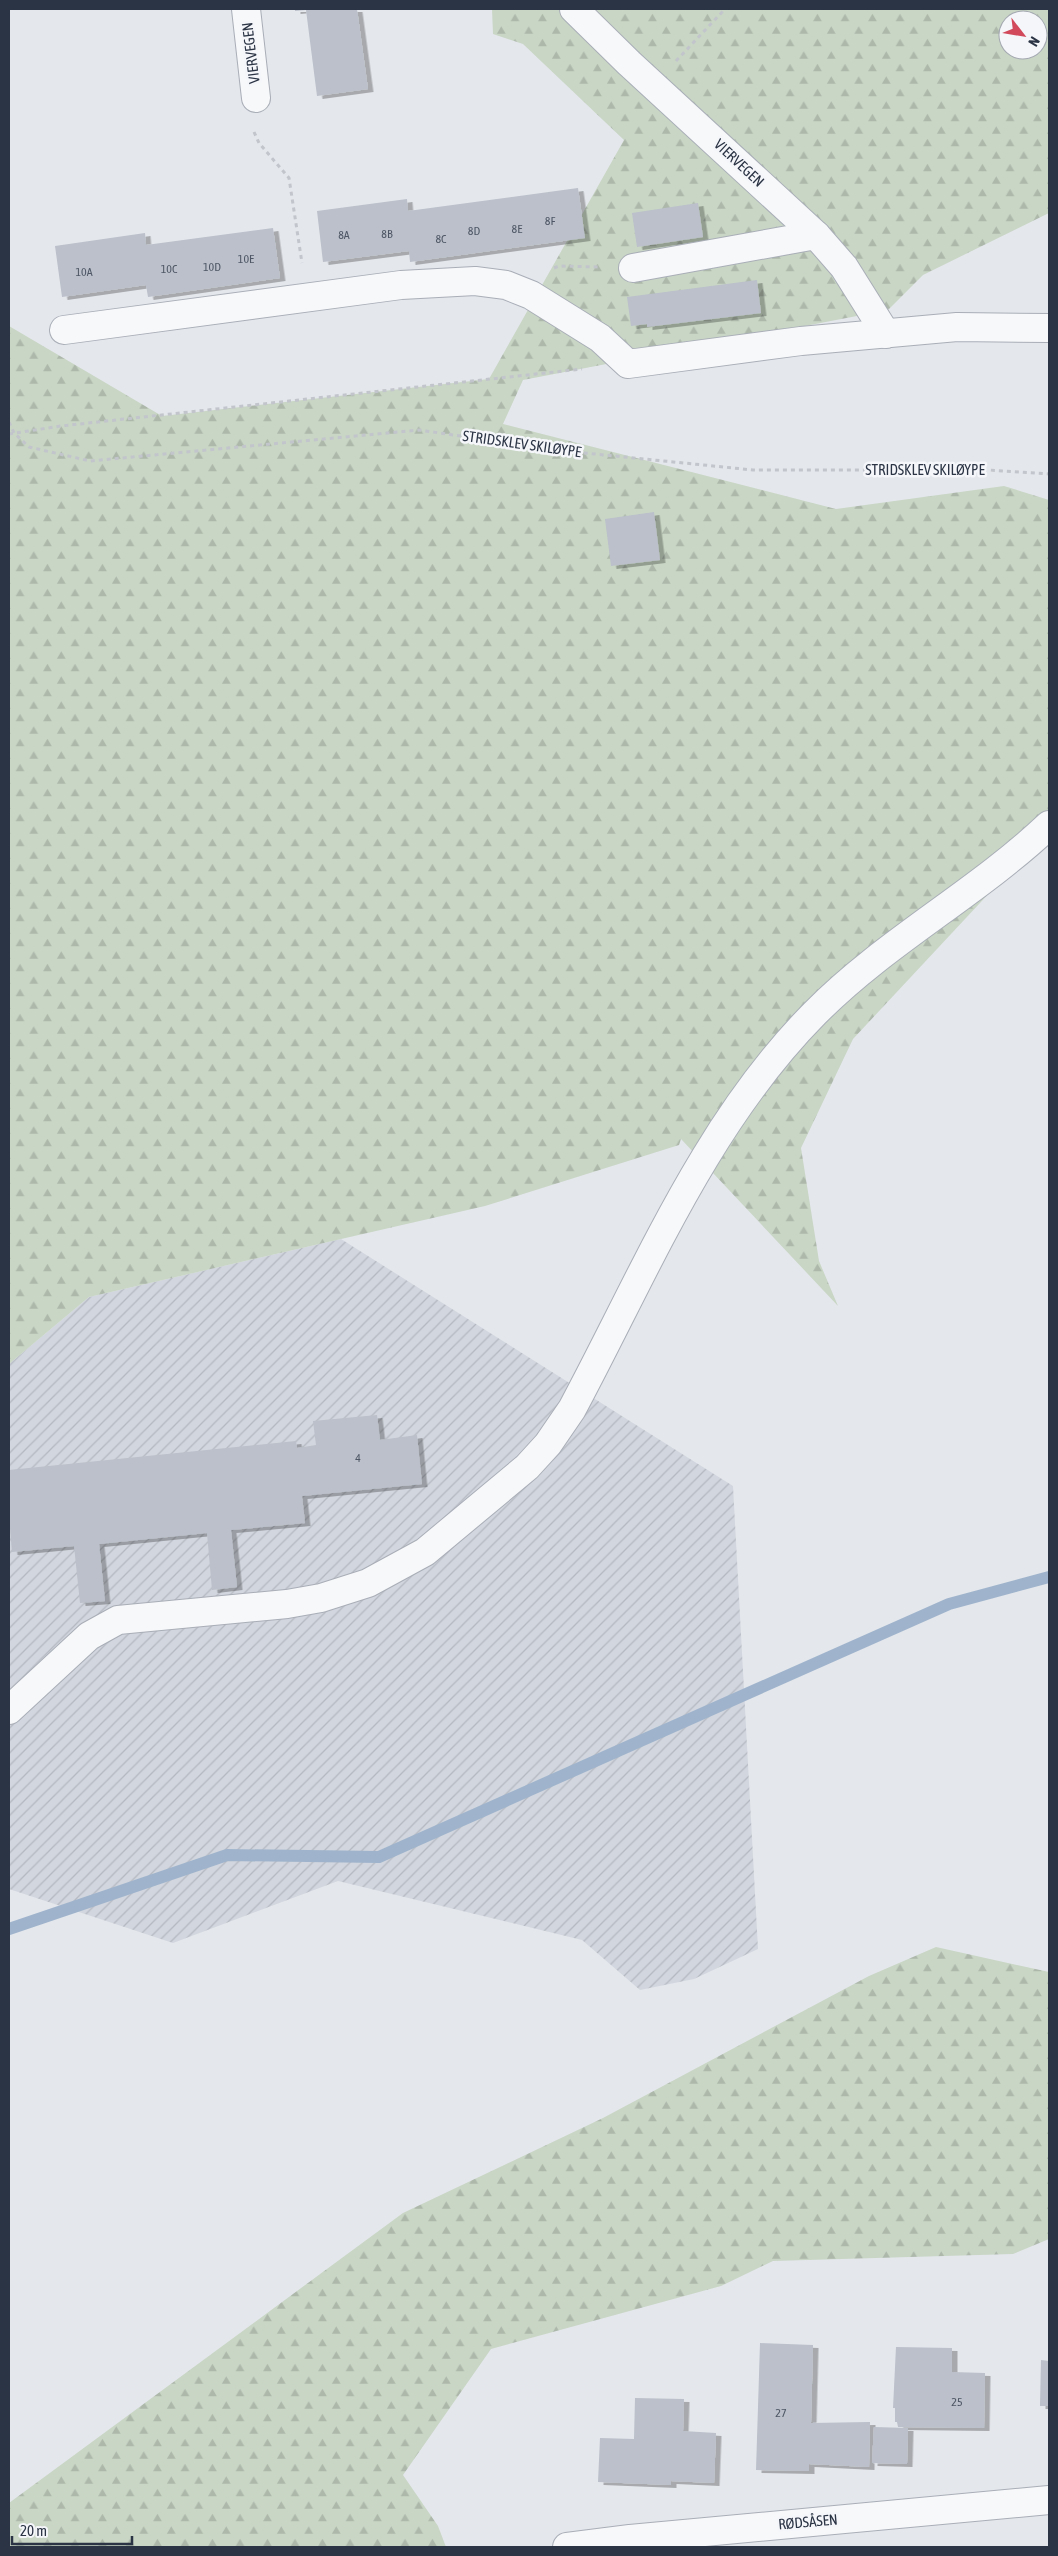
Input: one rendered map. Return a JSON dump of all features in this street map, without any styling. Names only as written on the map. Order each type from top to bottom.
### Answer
[{"type":"street","name":"VIERVEGEN","points":[[246,9],[256,98]]},
{"type":"street","name":"VIERVEGEN","points":[[574,9],[816,235],[844,267],[886,334]]},
{"type":"street","points":[[634,268],[816,235]]},
{"type":"street","points":[[64,330],[401,284],[475,282],[506,285],[531,295],[600,338],[628,364],[801,341],[957,327],[1049,328]]},
{"type":"street","points":[[9,1710],[89,1636],[118,1620],[288,1604],[321,1598],[368,1583],[424,1552],[476,1511],[527,1467],[548,1444],[572,1409],[698,1166],[733,1112],[773,1060],[815,1013],[860,972],[981,882],[1049,826]]},
{"type":"street","name":"RØDSÅSEN","points":[[567,2547],[630,2539],[1049,2500]]},
{"type":"path","points":[[653,84],[725,9]]},
{"type":"path","points":[[256,98],[250,120],[259,143],[289,178],[307,298]]},
{"type":"path","points":[[506,285],[559,266],[634,268]]},
{"type":"path","points":[[9,434],[61,426],[628,364]]},
{"type":"path","name":"STRIDSKLEV SKILØYPE","points":[[9,422],[14,433],[29,447],[90,461],[419,430],[565,451],[754,470],[989,470],[1049,474]]},
{"type":"shaded area","points":[[341,1239],[733,1486],[758,1949],[694,1979],[640,1990],[582,1940],[338,1881],[173,1943],[9,1889],[9,1364],[89,1297]]},
{"type":"green space","points":[[492,9],[1049,9],[1049,213],[923,275],[888,310],[523,380],[503,424],[836,509],[1004,486],[1049,500],[1049,829],[853,1039],[801,1148],[819,1261],[838,1306],[681,1139],[679,1145],[485,1206],[89,1297],[9,1364],[9,326],[162,416],[489,379],[624,140],[523,44],[493,34]]},
{"type":"green space","points":[[936,1947],[1049,1972],[1049,2239],[1013,2254],[773,2261],[721,2286],[491,2349],[403,2475],[438,2526],[446,2547],[9,2547],[9,2503],[403,2213],[603,2118],[869,1976]]},
{"type":"building","points":[[295,9],[357,9],[368,89],[317,96],[306,10],[295,11]]},
{"type":"building","points":[[578,188],[585,238],[410,262],[409,251],[323,262],[317,211],[407,199],[408,211]]},
{"type":"building","points":[[698,203],[703,237],[637,247],[632,213]]},
{"type":"building","points":[[273,228],[280,278],[148,297],[146,285],[62,297],[55,246],[145,233],[146,245]]},
{"type":"building","points":[[757,280],[761,313],[647,327],[647,324],[631,326],[627,297]]},
{"type":"building","points":[[654,512],[660,560],[611,566],[605,519]]},
{"type":"building","points":[[377,1415],[380,1440],[417,1435],[422,1484],[302,1496],[305,1523],[231,1530],[237,1587],[212,1590],[207,1533],[99,1544],[105,1601],[80,1603],[74,1546],[12,1552],[9,1517],[9,1470],[296,1441],[297,1448],[316,1445],[313,1421]]},
{"type":"building","points":[[760,2343],[813,2345],[811,2423],[870,2422],[869,2467],[809,2464],[809,2471],[756,2470]]},
{"type":"building","points":[[896,2347],[952,2348],[952,2372],[985,2373],[984,2428],[898,2427],[897,2422],[895,2422],[895,2408],[893,2408]]},
{"type":"building","points":[[1041,2360],[1049,2361],[1049,2406],[1040,2406]]},
{"type":"building","points":[[635,2398],[684,2399],[683,2431],[716,2433],[714,2483],[671,2481],[671,2485],[598,2482],[600,2438],[634,2439]]},
{"type":"building","points":[[874,2427],[908,2428],[907,2464],[872,2463]]},
{"type":"waterway","points":[[9,1929],[227,1855],[379,1857],[949,1604],[1049,1577]]}]
